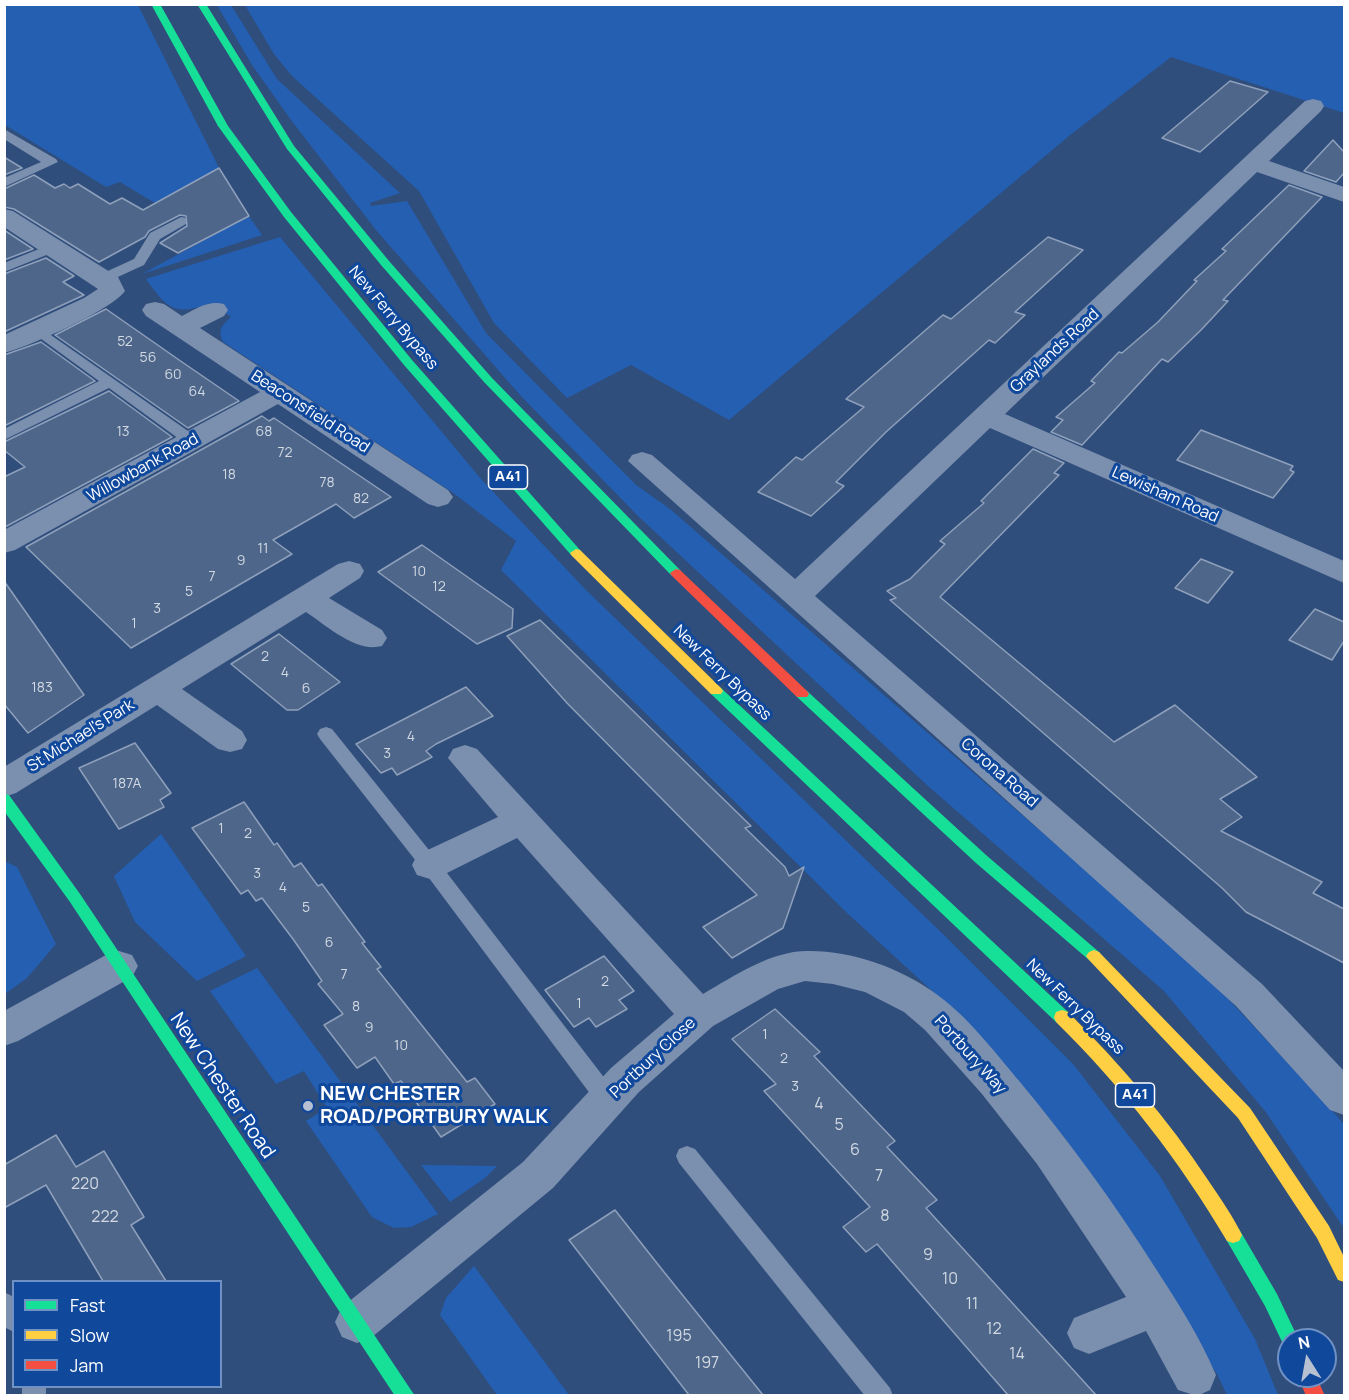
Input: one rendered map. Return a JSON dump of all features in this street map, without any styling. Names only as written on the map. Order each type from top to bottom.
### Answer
[{"type":"main road","name":"New Ferry Bypass","points":[[155,4],[194,76],[248,163],[416,374],[588,565],[716,691],[930,890],[1111,1064],[1199,1176],[1271,1300],[1284,1328]]},
{"type":"main road","name":"New Ferry Bypass","points":[[201,4],[290,147],[385,262],[488,380],[610,508],[759,654],[981,859],[1107,967],[1244,1113],[1323,1232],[1344,1275]]},
{"type":"main road","name":"New Chester Road","points":[[6,802],[75,898],[405,1395]]},
{"type":"street","name":"Graylands Road","points":[[796,596],[1314,106]]},
{"type":"street","points":[[1253,163],[1344,195]]},
{"type":"street","points":[[4,216],[54,247],[108,285],[93,304],[4,345]]},
{"type":"street","name":"Beaconsfield Road","points":[[155,310],[438,497]]},
{"type":"street","points":[[181,327],[215,310]]},
{"type":"street","name":"Willowbank Road","points":[[4,543],[280,392]]},
{"type":"street","name":"Lewisham Road","points":[[986,416],[1344,573]]},
{"type":"street","name":"Corona Road","points":[[642,461],[1249,995],[1344,1098]]},
{"type":"street","name":"St Michael's Park","points":[[6,802],[158,689],[349,571]]},
{"type":"street","points":[[306,598],[371,638]]},
{"type":"street","points":[[158,689],[230,740]]},
{"type":"street","name":"Portbury Close","points":[[357,1322],[538,1175],[625,1080],[699,1016],[465,758]]},
{"type":"street","points":[[430,865],[521,821]]},
{"type":"street","points":[[4,1030],[118,966]]},
{"type":"street","name":"Portbury Way","points":[[699,1016],[776,974],[804,966],[833,969],[877,981],[916,1001],[950,1029],[1034,1128],[1157,1305],[1194,1375]]},
{"type":"street","points":[[1089,1334],[1157,1305]]},
{"type":"lane","points":[[4,133],[51,162],[4,183]]},
{"type":"lane","points":[[108,285],[139,262],[155,236],[181,221]]},
{"type":"lane","points":[[4,268],[54,247]]},
{"type":"lane","points":[[38,330],[192,441]]},
{"type":"lane","points":[[4,435],[110,382]]},
{"type":"lane","points":[[326,734],[430,865],[608,1100]]},
{"type":"lane","points":[[687,1156],[881,1395]]},
{"type":"lane","points":[[4,1303],[12,1317]]},
{"type":"shaded area","points":[[4,5],[138,5],[219,168],[155,203],[120,182],[106,187],[5,125]]},
{"type":"shaded area","points":[[217,5],[231,5],[277,79],[400,193],[370,203],[371,206],[407,201],[486,333],[636,485],[670,509],[1205,974],[1337,1116],[1344,1125],[1344,1228],[1265,1111],[1164,991],[928,786],[639,517],[520,395],[376,230],[291,120],[252,65]]},
{"type":"shaded area","points":[[245,5],[1344,5],[1344,113],[1171,57],[1069,136],[729,420],[631,365],[567,398],[494,323],[419,191],[292,76],[274,54]]},
{"type":"shaded area","points":[[249,216],[262,235],[142,274]]},
{"type":"shaded area","points":[[280,237],[480,478],[587,591],[945,936],[1073,1064],[1160,1176],[1255,1339],[1278,1395],[1227,1395],[1217,1374],[1055,1126],[966,1022],[845,911],[501,570],[516,541],[452,492],[223,342],[222,328],[231,317],[211,303],[188,309],[172,307],[160,297],[146,279]]},
{"type":"shaded area","points":[[161,834],[246,956],[197,981],[135,922],[114,876]]},
{"type":"shaded area","points":[[4,861],[17,867],[56,944],[27,978],[5,994]]},
{"type":"shaded area","points":[[257,968],[438,1214],[411,1227],[394,1228],[372,1217],[306,1121],[327,1108],[304,1071],[276,1084],[210,991]]},
{"type":"shaded area","points":[[421,1165],[497,1166],[485,1178],[450,1202]]},
{"type":"shaded area","points":[[474,1266],[569,1395],[497,1395],[440,1315],[446,1298]]},
{"type":"building","points":[[1230,81],[1268,92],[1200,152],[1162,138]]},
{"type":"building","points":[[1333,140],[1344,152],[1344,173],[1336,182],[1304,171]]},
{"type":"building","points":[[4,157],[22,168],[4,175]]},
{"type":"building","points":[[219,168],[249,216],[178,253],[160,243],[187,226],[186,216],[180,215],[149,231],[145,237],[99,262],[14,209],[4,207],[4,189],[34,175],[55,188],[64,184],[70,188],[78,184],[110,204],[122,198],[143,210]]},
{"type":"building","points":[[1289,185],[1322,197],[1223,300],[1228,301],[1202,329],[1168,362],[1162,359],[1082,445],[1051,432],[1063,420],[1056,417],[1095,383],[1091,381],[1119,352],[1122,353],[1158,322],[1197,281],[1194,280],[1226,251],[1222,249]]},
{"type":"building","points":[[4,230],[33,249],[4,260]]},
{"type":"building","points":[[1048,237],[1083,250],[1015,312],[1025,315],[995,343],[989,340],[886,432],[836,482],[844,486],[811,516],[758,492],[796,457],[802,460],[864,407],[846,399],[943,315],[951,319]]},
{"type":"building","points":[[46,258],[74,276],[63,282],[84,295],[4,332],[4,274]]},
{"type":"building","points":[[106,309],[239,401],[188,428],[55,335]]},
{"type":"building","points":[[41,342],[95,381],[4,426],[4,355]]},
{"type":"building","points":[[109,391],[172,437],[5,527],[4,477],[25,467],[4,450],[4,442]]},
{"type":"building","points":[[262,416],[269,421],[274,418],[391,497],[354,518],[336,504],[273,540],[292,554],[131,648],[26,547]]},
{"type":"building","points":[[1201,430],[1293,466],[1290,470],[1294,472],[1273,498],[1177,460]]},
{"type":"building","points":[[1033,449],[1064,463],[1054,473],[1059,475],[940,597],[1114,742],[1175,705],[1257,777],[1220,799],[1242,817],[1221,831],[1322,882],[1313,893],[1344,909],[1344,963],[1246,912],[1222,888],[890,600],[896,598],[887,591],[910,579],[945,544],[940,541],[984,503],[981,501]]},
{"type":"building","points":[[422,545],[513,609],[512,628],[477,644],[378,572]]},
{"type":"building","points":[[1201,559],[1233,572],[1208,603],[1175,588]]},
{"type":"building","points":[[4,581],[84,695],[28,733],[4,704]]},
{"type":"building","points":[[1315,609],[1344,622],[1344,641],[1332,660],[1289,640]]},
{"type":"building","points":[[540,620],[751,826],[745,828],[785,867],[789,876],[804,867],[783,928],[732,958],[703,927],[757,895],[567,703],[507,636]]},
{"type":"building","points":[[279,634],[340,682],[298,710],[287,710],[231,664]]},
{"type":"building","points":[[466,687],[493,716],[436,744],[426,751],[432,757],[397,775],[392,768],[381,773],[356,744]]},
{"type":"building","points":[[135,743],[171,793],[160,800],[164,807],[119,829],[79,768]]},
{"type":"building","points":[[244,802],[274,845],[277,843],[294,867],[301,863],[318,886],[322,884],[365,942],[362,943],[381,967],[377,969],[467,1082],[475,1078],[495,1104],[441,1137],[401,1081],[394,1084],[375,1057],[357,1068],[324,1025],[343,1014],[318,984],[322,981],[262,898],[256,901],[248,890],[241,894],[192,828]]},
{"type":"building","points":[[604,956],[634,991],[619,1000],[627,1009],[596,1027],[589,1018],[574,1027],[545,990]]},
{"type":"building","points":[[775,1009],[820,1052],[814,1056],[895,1141],[887,1147],[937,1200],[926,1208],[1096,1395],[1008,1395],[877,1244],[866,1252],[843,1227],[870,1207],[764,1091],[776,1084],[732,1039]]},
{"type":"building","points":[[56,1135],[76,1167],[104,1151],[144,1217],[131,1225],[165,1280],[102,1280],[46,1185],[4,1208],[4,1165]]},
{"type":"building","points":[[615,1210],[763,1395],[689,1395],[569,1240]]},
{"type":"traffic: fast","points":[[155,4],[223,126],[287,215],[408,362],[576,553]]},
{"type":"traffic: fast","points":[[201,4],[290,147],[385,263],[488,380],[676,573]]},
{"type":"traffic: fast","points":[[716,691],[1062,1017]]},
{"type":"traffic: fast","points":[[802,694],[981,859],[1094,956]]},
{"type":"traffic: fast","points":[[4,799],[75,898],[406,1396]]},
{"type":"traffic: fast","points":[[1233,1235],[1271,1300],[1284,1328]]},
{"type":"traffic: slow","points":[[576,553],[716,691]]},
{"type":"traffic: slow","points":[[1094,956],[1244,1113],[1323,1232],[1344,1274]]},
{"type":"traffic: slow","points":[[1062,1017],[1134,1093],[1176,1147],[1233,1235]]},
{"type":"traffic: jam","points":[[676,573],[802,694]]},
{"type":"traffic: jam","points":[[1312,1388],[1316,1396]]},
{"type":"place","name":"NEW CHESTER ROAD/PORTBURY WALK","points":[[308,1106]]}]
